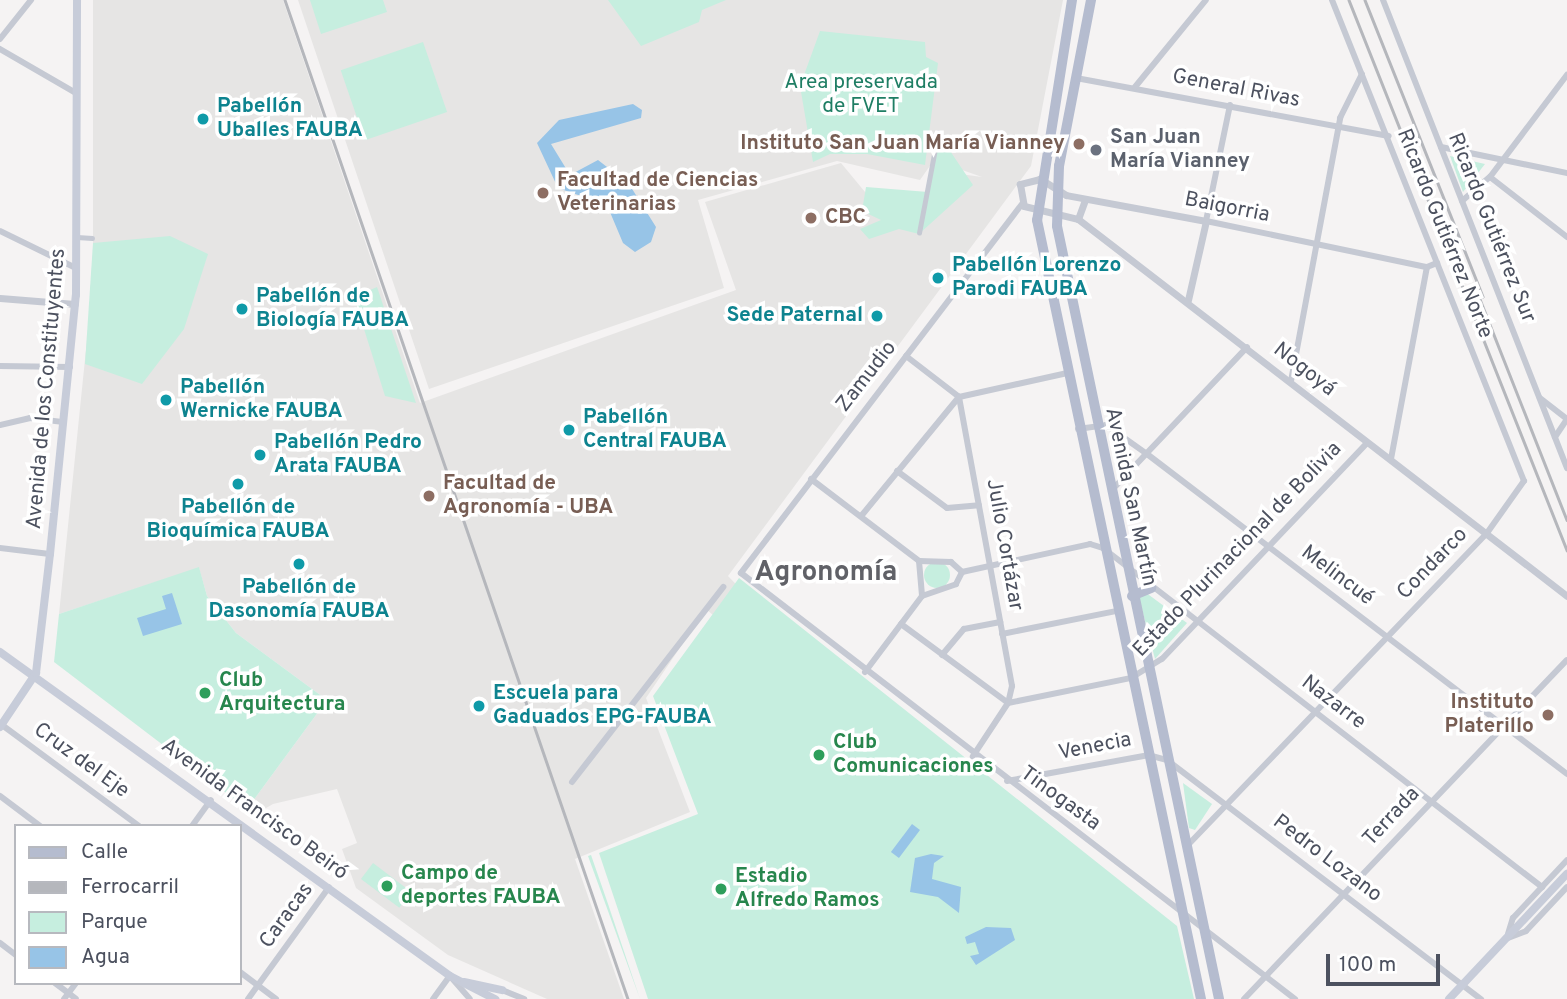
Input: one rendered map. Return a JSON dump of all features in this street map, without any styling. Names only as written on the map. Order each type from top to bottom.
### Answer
[{"type":"main road","name":"Avenida de los Constituyentes","points":[[1,726],[36,673],[70,367],[77,237],[77,0]]},
{"type":"main road","name":"Avenida San Martín","points":[[1072,0],[1040,179],[1037,211],[1078,429],[1201,999]]},
{"type":"main road","name":"Avenida San Martín","points":[[1091,0],[1055,191],[1056,213],[1095,426],[1219,999]]},
{"type":"main road","points":[[1132,596],[1151,588]]},
{"type":"main road","name":"Avenida Francisco Beiró","points":[[0,652],[36,673],[450,976],[495,999]]},
{"type":"main road","points":[[1448,999],[1567,874]]},
{"type":"main road","points":[[461,982],[502,990]]},
{"type":"street","points":[[0,40],[31,0]]},
{"type":"street","points":[[1135,87],[1206,0]]},
{"type":"street","name":"Ricardo Gutiérrez Norte","points":[[1332,0],[1389,136],[1524,481]]},
{"type":"street","name":"Ricardo Gutiérrez Sur","points":[[1382,0],[1567,468]]},
{"type":"street","points":[[0,49],[76,93]]},
{"type":"street","points":[[1291,381],[1339,127],[1362,74]]},
{"type":"street","points":[[1462,201],[1490,177],[1499,159],[1567,75]]},
{"type":"street","name":"General Rivas","points":[[1076,78],[1389,136]]},
{"type":"street","points":[[1188,300],[1230,105]]},
{"type":"street","points":[[919,233],[938,133]]},
{"type":"street","points":[[1441,147],[1567,173]]},
{"type":"street","points":[[1490,177],[1567,237]]},
{"type":"street","points":[[1022,204],[1018,188],[1027,179],[1040,179]]},
{"type":"street","name":"Baigorria","points":[[1040,179],[1055,191],[1085,200],[1206,221],[1427,267]]},
{"type":"street","points":[[1078,219],[1085,200]]},
{"type":"street","name":"Nogoyá","points":[[1022,204],[1037,211],[1078,219],[1188,300],[1367,443],[1567,596]]},
{"type":"street","name":"Zamudio","points":[[741,573],[1022,204]]},
{"type":"street","points":[[0,231],[76,268]]},
{"type":"street","points":[[77,237],[92,238]]},
{"type":"street","points":[[1391,459],[1427,267],[1437,263]]},
{"type":"street","points":[[0,298],[75,304]]},
{"type":"street","points":[[1110,493],[1247,348]]},
{"type":"street","points":[[906,356],[959,397]]},
{"type":"street","points":[[0,366],[70,367]]},
{"type":"street","points":[[862,515],[959,397],[1067,373]]},
{"type":"street","name":"Julio Cortázar","points":[[959,397],[1002,634],[1008,703]]},
{"type":"street","points":[[1539,397],[1567,419],[1555,438]]},
{"type":"street","points":[[0,425],[30,418],[64,422]]},
{"type":"street","name":"Melincué","points":[[1095,426],[1106,425],[1147,454],[1567,774]]},
{"type":"street","points":[[1078,429],[1095,426]]},
{"type":"street","name":"Estado Plurinacional de Bolivia","points":[[1008,703],[1131,678],[1148,671],[1367,443]]},
{"type":"street","points":[[897,471],[947,508],[979,505]]},
{"type":"street","points":[[811,479],[862,515],[919,561],[951,562],[962,572]]},
{"type":"street","name":"Condarco","points":[[1185,847],[1487,533],[1524,481]]},
{"type":"street","points":[[865,672],[922,596],[956,584],[962,572],[1090,544],[1103,548]]},
{"type":"street","points":[[0,548],[50,554]]},
{"type":"street","name":"Nazarre","points":[[1103,548],[1151,588],[1542,887]]},
{"type":"street","points":[[919,561],[922,596]]},
{"type":"street","name":"Tinogasta","points":[[741,573],[973,756],[1182,910],[1295,999]]},
{"type":"street","points":[[572,782],[723,587]]},
{"type":"street","points":[[1002,634],[1116,611]]},
{"type":"street","points":[[943,655],[964,629],[1000,622]]},
{"type":"street","points":[[901,624],[1008,703],[973,756]]},
{"type":"street","name":"Terrada","points":[[1244,999],[1567,660]]},
{"type":"street","name":"Cruz del Eje","points":[[1,726],[136,824]]},
{"type":"street","name":"Pedro Lozano","points":[[1148,755],[1167,761],[1481,999]]},
{"type":"street","name":"Venecia","points":[[1007,781],[1148,755]]},
{"type":"street","points":[[0,796],[37,824]]},
{"type":"street","points":[[193,824],[211,800]]},
{"type":"street","points":[[1506,938],[1513,918],[1567,860]]},
{"type":"street","name":"Caracas","points":[[248,999],[329,887]]},
{"type":"street","points":[[1506,938],[1527,931],[1567,887]]},
{"type":"street","points":[[1560,895],[1567,901]]},
{"type":"street","points":[[242,974],[276,999]]},
{"type":"street","points":[[433,999],[450,976]]},
{"type":"street","name":"Avenida Francisco Beiró","points":[[450,976],[471,999]]},
{"type":"street","points":[[502,990],[524,999]]},
{"type":"street","points":[[66,996],[76,999]]},
{"type":"shaded area","name":"Facultad de Agronomía - UBA","points":[[93,0],[283,0],[420,403],[736,290],[705,202],[841,163],[894,227],[960,174],[982,177],[934,160],[920,180],[837,161],[698,200],[724,288],[429,389],[298,0],[1063,0],[1031,166],[728,576],[758,607],[735,634],[706,609],[646,698],[690,812],[575,859],[624,999],[547,999],[448,955],[356,888],[342,849],[357,843],[337,789],[273,804],[254,815],[247,809],[327,700],[236,633],[207,596],[199,568],[59,614],[93,281]]},
{"type":"green space","points":[[310,0],[383,0],[387,12],[321,34]]},
{"type":"green space","points":[[608,0],[726,0],[702,10],[699,22],[641,46]]},
{"type":"green space","name":"Area preservada de FVET","points":[[820,31],[925,42],[926,57],[938,63],[925,165],[867,154],[830,154],[813,162],[800,86]]},
{"type":"green space","points":[[423,42],[447,112],[365,140],[341,70]]},
{"type":"green space","points":[[938,133],[973,185],[919,234],[899,229],[869,239],[860,229],[881,220],[862,211],[866,187],[928,192]]},
{"type":"green space","points":[[1450,156],[1485,164],[1463,192]]},
{"type":"green space","points":[[170,236],[208,254],[184,329],[142,384],[85,364],[93,243]]},
{"type":"green space","points":[[377,287],[416,403],[385,396],[354,297]]},
{"type":"green space","points":[[937,562],[946,566],[950,575],[946,584],[937,588],[928,584],[924,575],[928,566]]},
{"type":"green space","name":"Club Arquitectura","points":[[199,567],[207,596],[236,633],[327,700],[247,809],[54,662],[59,614]]},
{"type":"green space","name":"Club Comunicaciones","points":[[739,578],[1177,926],[1194,999],[648,999],[599,853],[698,814],[653,696]]},
{"type":"green space","points":[[1145,592],[1187,623],[1155,659],[1138,594]]},
{"type":"green space","points":[[1183,783],[1212,804],[1195,830],[1189,828]]},
{"type":"green space","points":[[591,855],[607,901],[640,999],[588,856]]},
{"type":"green space","name":"Campo de deportes FAUBA","points":[[373,863],[411,892],[399,908],[361,879]]},
{"type":"water","points":[[633,104],[642,110],[641,118],[551,144],[570,175],[598,160],[629,184],[656,227],[651,242],[635,252],[623,243],[607,205],[558,188],[537,143],[559,120]]},
{"type":"water","points":[[172,593],[182,624],[143,636],[137,618],[166,609],[162,596]]},
{"type":"water","points":[[912,824],[920,830],[899,858],[891,852]]},
{"type":"water","points":[[931,854],[944,856],[934,863],[932,879],[961,887],[959,913],[938,897],[910,892],[915,858]]},
{"type":"water","points":[[986,927],[1011,928],[1015,940],[976,965],[970,956],[979,954],[975,942],[967,944],[965,937]]},
{"type":"railway","points":[[285,0],[628,999]]},
{"type":"railway","points":[[1349,0],[1567,550]]},
{"type":"railway","points":[[1365,0],[1483,296]]},
{"type":"railway","points":[[1476,289],[1567,520]]},
{"type":"place","name":"Pabellón Uballes FAUBA","points":[[203,119]]},
{"type":"place","name":"Instituto San Juan María Vianney","points":[[1079,144]]},
{"type":"place","name":"San Juan María Vianney","points":[[1096,150]]},
{"type":"place","name":"Facultad de Ciencias Veterinarias","points":[[543,193]]},
{"type":"place","name":"CBC","points":[[811,218]]},
{"type":"place","name":"Pabellón Lorenzo Parodi FAUBA","points":[[938,278]]},
{"type":"place","name":"Pabellón de Biología FAUBA","points":[[242,309]]},
{"type":"place","name":"Sede Paternal","points":[[877,316]]},
{"type":"place","name":"Pabellón Wernicke FAUBA","points":[[166,400]]},
{"type":"place","name":"Pabellón Central FAUBA","points":[[569,430]]},
{"type":"place","name":"Pabellón Pedro Arata FAUBA","points":[[260,455]]},
{"type":"place","name":"Pabellón de Bioquímica FAUBA","points":[[238,484]]},
{"type":"place","name":"Facultad de Agronomía - UBA","points":[[429,496]]},
{"type":"place","name":"Pabellón de Dasonomía FAUBA","points":[[299,564]]},
{"type":"place","name":"Club Arquitectura","points":[[205,693]]},
{"type":"place","name":"Escuela para Gaduados EPG-FAUBA","points":[[479,706]]},
{"type":"place","name":"Instituto Platerillo","points":[[1548,715]]},
{"type":"place","name":"Club Comunicaciones","points":[[819,755]]},
{"type":"place","name":"Campo de deportes FAUBA","points":[[387,886]]},
{"type":"place","name":"Estadio Alfredo Ramos","points":[[721,889]]},
{"type":"district","name":"Agronomía","points":[[826,573]]}]
